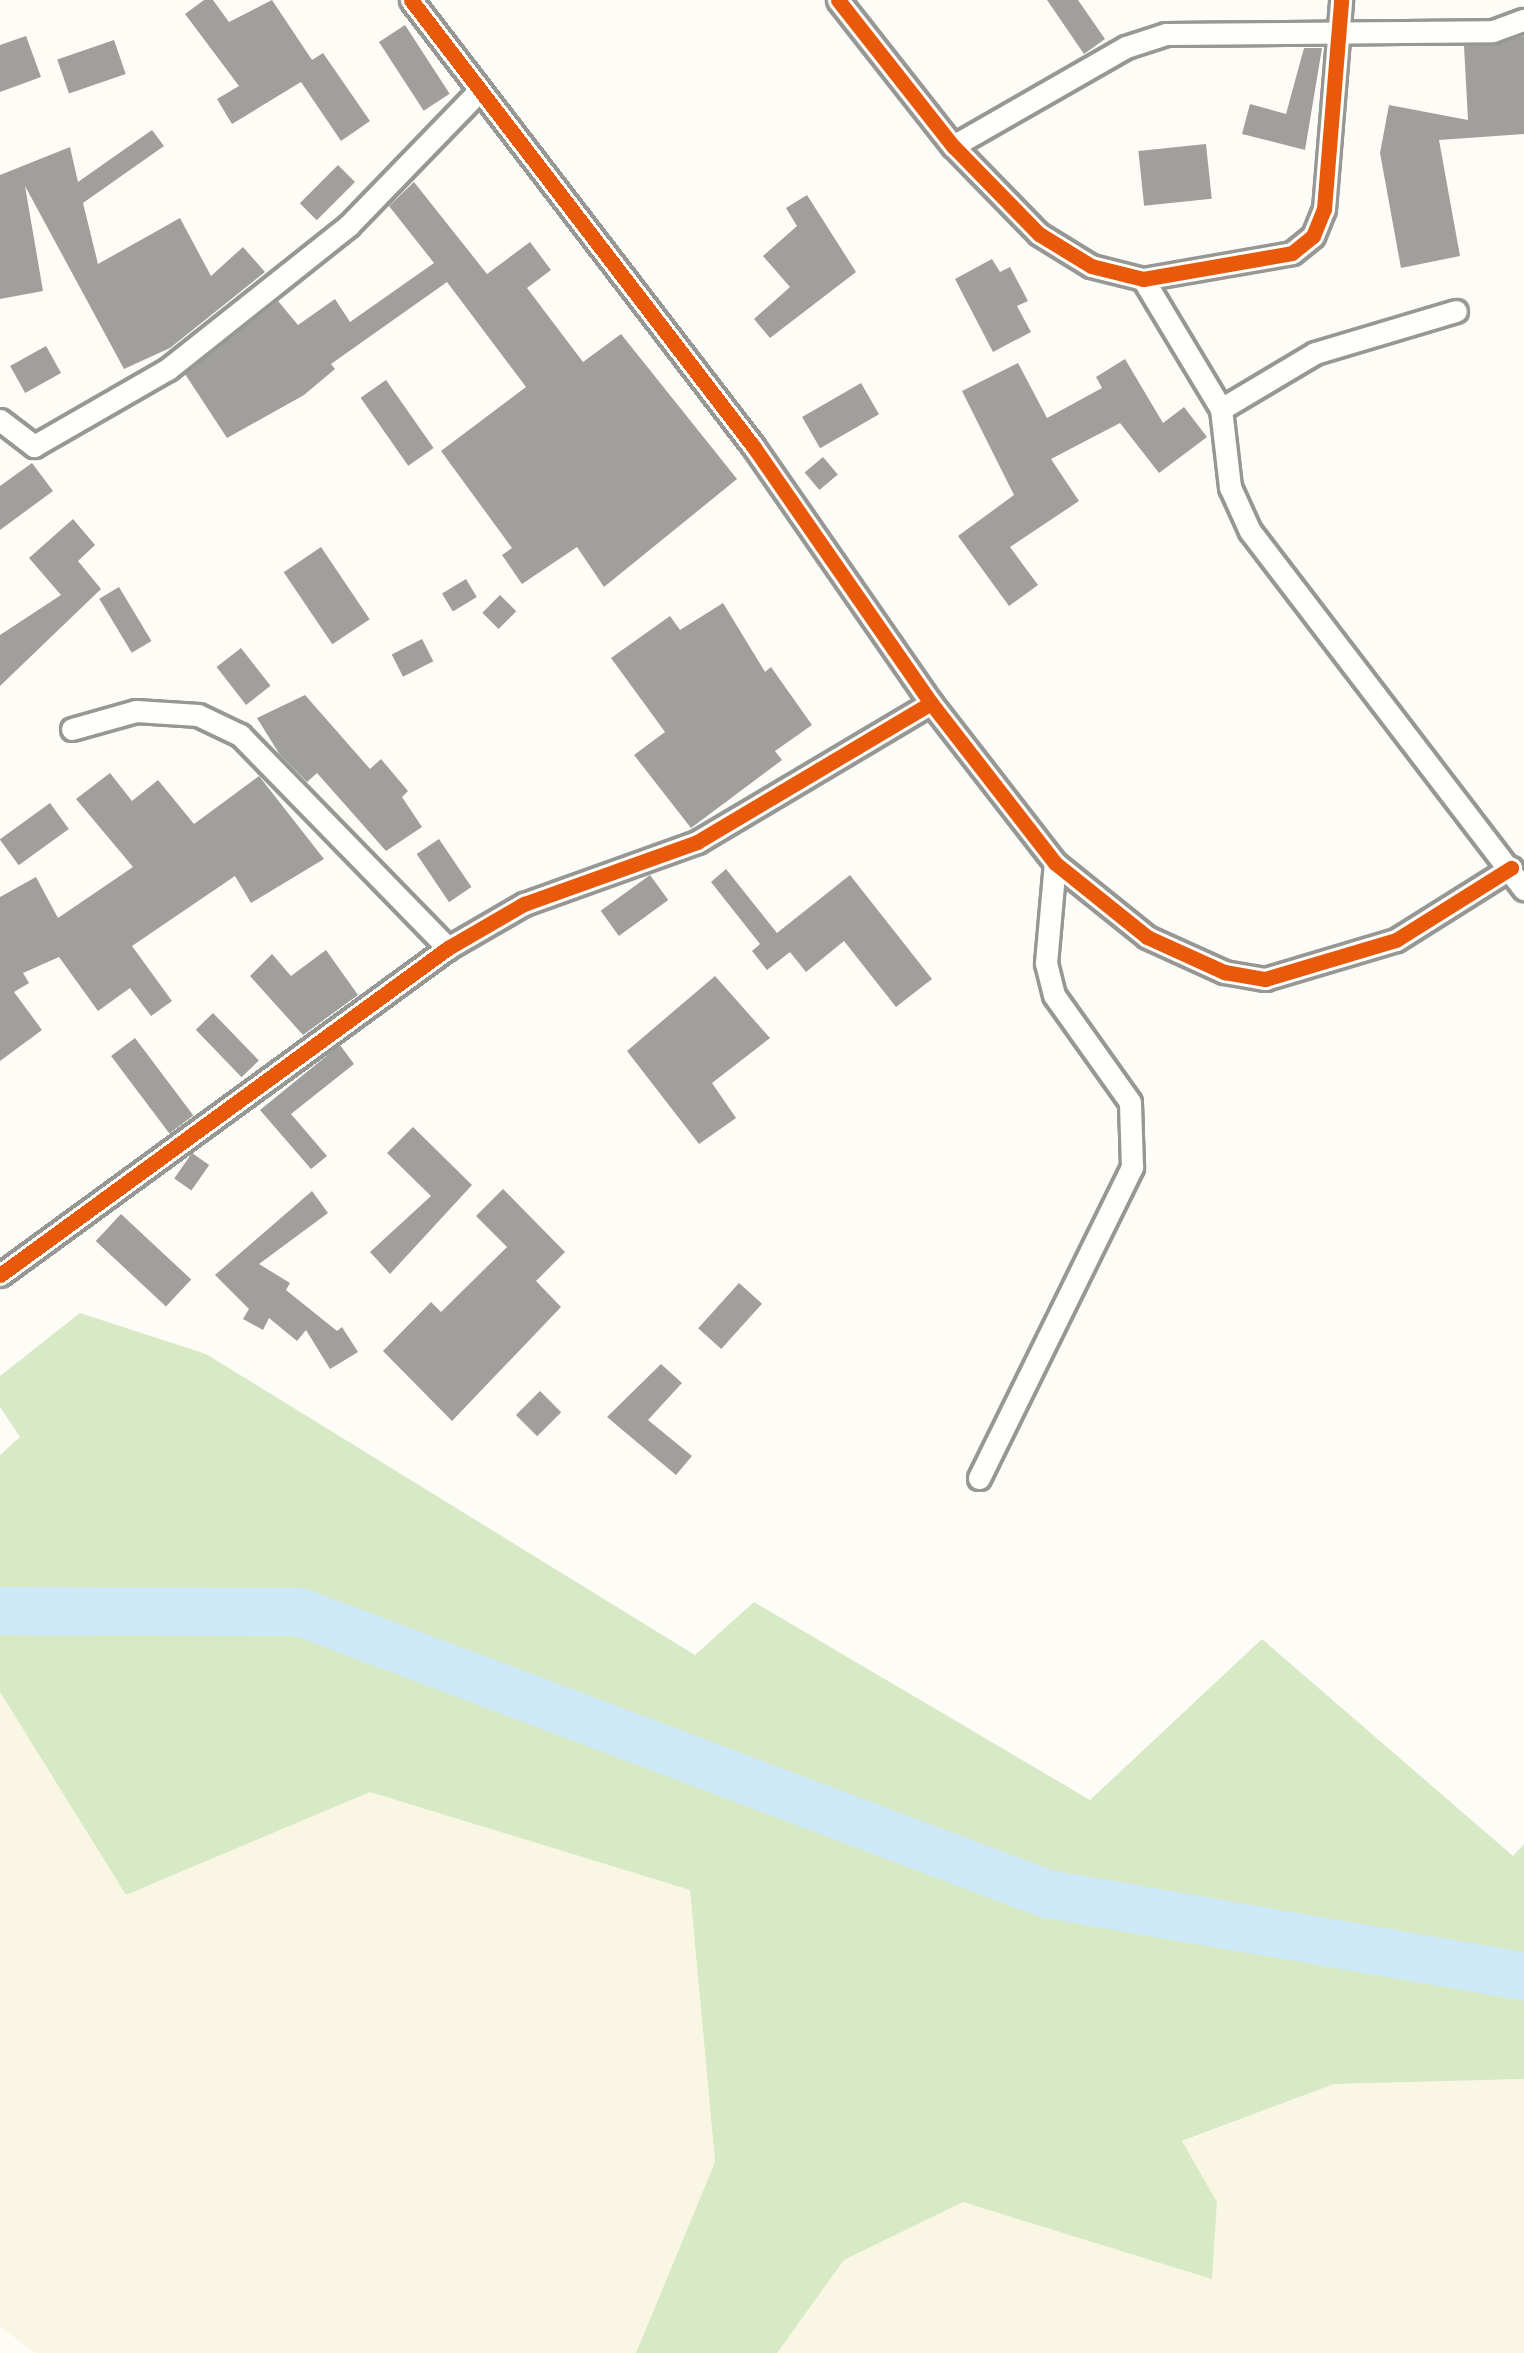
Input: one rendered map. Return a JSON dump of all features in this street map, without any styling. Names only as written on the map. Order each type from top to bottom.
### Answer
[{"type":"street","points":[[411,0],[753,446],[931,703],[1055,863],[1147,937],[1224,972],[1265,979],[1396,940],[1511,868]]},
{"type":"street","points":[[838,0],[953,146],[1039,234],[1090,266],[1144,279],[1292,253],[1312,236],[1324,209],[1344,32],[1341,0]]},
{"type":"street","points":[[953,146],[1126,47],[1166,34],[1493,31],[1524,20]]},
{"type":"street","points":[[0,420],[34,446],[168,369],[349,225],[478,92]]},
{"type":"street","points":[[1144,279],[1221,409],[1230,487],[1250,531],[1524,889]]},
{"type":"street","points":[[1221,409],[1315,353],[1456,310]]},
{"type":"street","points":[[0,1274],[448,948],[524,904],[697,842],[931,703]]},
{"type":"street","points":[[72,729],[136,711],[198,715],[240,735],[448,948]]},
{"type":"street","points":[[979,1478],[1132,1167],[1130,1102],[1050,979],[1055,863]]},
{"type":"shaded area","points":[[0,1692],[126,1895],[370,1792],[690,1890],[715,2162],[636,2353],[36,2353],[0,2327]]},
{"type":"shaded area","points":[[1524,2079],[1524,2353],[777,2353],[844,2260],[963,2202],[1212,2278],[1217,2202],[1182,2142],[1334,2084]]},
{"type":"green space","points":[[80,1313],[206,1354],[695,1655],[754,1602],[1090,1800],[1262,1639],[1513,1856],[1524,1844],[1524,2079],[1334,2084],[1182,2141],[1217,2202],[1212,2279],[963,2202],[844,2260],[777,2353],[636,2353],[715,2162],[690,1890],[370,1792],[126,1895],[0,1692],[0,1455],[20,1437],[0,1407],[0,1376]]},
{"type":"building","points":[[204,0],[213,0],[229,22],[272,0],[312,60],[323,53],[370,121],[341,141],[301,82],[232,124],[217,99],[239,86],[185,14]]},
{"type":"building","points":[[1047,0],[1078,0],[1105,39],[1084,54]]},
{"type":"building","points":[[405,25],[450,94],[424,111],[379,42]]},
{"type":"building","points":[[26,36],[41,77],[0,92],[0,45]]},
{"type":"building","points":[[1524,36],[1524,134],[1439,140],[1460,256],[1401,268],[1380,153],[1389,105],[1468,120],[1464,46]]},
{"type":"building","points":[[114,40],[126,74],[69,94],[57,60]]},
{"type":"building","points":[[1304,48],[1322,48],[1305,150],[1242,134],[1250,104],[1286,114]]},
{"type":"building","points":[[152,130],[164,146],[83,203],[98,264],[180,218],[211,276],[243,247],[265,272],[170,348],[124,369],[25,186],[43,291],[0,299],[0,175],[70,147],[78,182]]},
{"type":"building","points":[[1206,144],[1212,199],[1144,206],[1138,151]]},
{"type":"building","points":[[338,165],[355,182],[317,220],[300,203]]},
{"type":"building","points":[[414,182],[487,274],[530,242],[551,270],[527,288],[583,362],[621,334],[737,479],[604,587],[577,547],[522,584],[502,555],[512,548],[441,451],[526,387],[447,282],[331,364],[335,369],[304,395],[227,438],[185,374],[278,301],[298,325],[335,299],[350,322],[434,263],[389,206]]},
{"type":"building","points":[[807,195],[856,272],[770,338],[754,319],[790,287],[763,256],[797,226],[786,208]]},
{"type":"building","points":[[992,259],[1000,272],[1010,267],[1028,301],[1017,306],[1031,332],[993,352],[955,279]]},
{"type":"building","points":[[46,346],[61,373],[25,393],[10,366]]},
{"type":"building","points":[[1125,359],[1163,423],[1184,407],[1207,437],[1159,473],[1120,423],[1051,459],[1079,501],[1010,547],[1038,585],[1009,606],[958,536],[1014,495],[962,391],[1018,363],[1047,418],[1102,388],[1096,377]]},
{"type":"building","points":[[386,380],[434,448],[408,466],[361,398]]},
{"type":"building","points":[[861,383],[879,414],[820,448],[802,417]]},
{"type":"building","points":[[823,457],[838,475],[819,490],[805,472]]},
{"type":"building","points":[[32,463],[53,491],[0,530],[0,486]]},
{"type":"building","points":[[73,519],[95,545],[78,561],[101,589],[0,686],[0,635],[61,595],[29,558]]},
{"type":"building","points":[[321,547],[370,619],[332,644],[284,572]]},
{"type":"building","points":[[466,579],[477,597],[453,611],[442,593]]},
{"type":"building","points":[[119,587],[151,641],[132,653],[99,599]]},
{"type":"building","points":[[500,595],[516,611],[499,629],[482,613]]},
{"type":"building","points":[[723,603],[765,672],[771,667],[812,725],[775,751],[782,760],[691,828],[634,755],[665,732],[611,658],[670,616],[680,630]]},
{"type":"building","points":[[422,639],[433,661],[403,677],[392,654]]},
{"type":"building","points":[[241,648],[271,686],[246,705],[217,667]]},
{"type":"building","points":[[305,695],[370,769],[381,759],[408,791],[402,797],[422,827],[386,851],[317,773],[307,782],[280,755],[257,718]]},
{"type":"building","points":[[110,773],[132,801],[158,780],[194,824],[259,776],[324,859],[251,903],[235,876],[132,946],[172,1001],[151,1016],[130,988],[98,1011],[59,957],[23,973],[29,983],[14,992],[42,1030],[0,1061],[0,897],[36,877],[58,918],[133,867],[76,799]]},
{"type":"building","points":[[50,803],[69,829],[19,865],[0,839]]},
{"type":"building","points":[[439,839],[471,887],[449,902],[417,854]]},
{"type":"building","points":[[726,869],[777,933],[850,875],[932,979],[896,1007],[844,941],[806,972],[790,952],[767,970],[752,951],[760,944],[711,882]]},
{"type":"building","points":[[650,875],[668,900],[619,936],[601,911]]},
{"type":"building","points":[[326,950],[358,995],[303,1035],[250,976],[272,954],[291,976]]},
{"type":"building","points":[[715,976],[770,1038],[712,1083],[736,1118],[699,1144],[627,1051]]},
{"type":"building","points":[[213,1013],[259,1060],[242,1077],[196,1030]]},
{"type":"building","points":[[135,1038],[193,1115],[169,1134],[111,1056]]},
{"type":"building","points":[[340,1045],[354,1064],[291,1114],[327,1156],[311,1169],[260,1110]]},
{"type":"building","points":[[413,1127],[472,1185],[390,1274],[370,1252],[431,1196],[387,1153]]},
{"type":"building","points":[[192,1153],[209,1165],[191,1190],[174,1178]]},
{"type":"building","points":[[503,1189],[565,1252],[536,1281],[561,1307],[452,1421],[383,1351],[431,1302],[441,1312],[507,1247],[476,1216]]},
{"type":"building","points":[[312,1191],[328,1213],[259,1264],[290,1283],[286,1290],[337,1331],[342,1327],[358,1352],[330,1369],[306,1330],[297,1341],[269,1318],[263,1330],[243,1319],[249,1309],[215,1275]]},
{"type":"building","points":[[121,1214],[191,1279],[166,1307],[96,1241]]},
{"type":"building","points":[[739,1283],[762,1304],[721,1349],[698,1328]]},
{"type":"building","points":[[661,1364],[682,1383],[648,1420],[692,1456],[676,1475],[607,1417]]},
{"type":"building","points":[[540,1391],[561,1412],[537,1436],[516,1415]]},
{"type":"waterway","points":[[0,1611],[300,1612],[1047,1894],[1524,1976]]},
{"type":"cycle path","points":[[411,0],[753,446],[931,703],[1055,863],[1147,937],[1224,972],[1265,979],[1396,940],[1511,868]]},
{"type":"cycle path","points":[[838,0],[953,146],[1039,234],[1091,266],[1143,279],[1292,253],[1313,236],[1324,209],[1341,0]]},
{"type":"cycle path","points":[[0,1275],[448,948],[524,904],[697,842],[931,703]]}]
